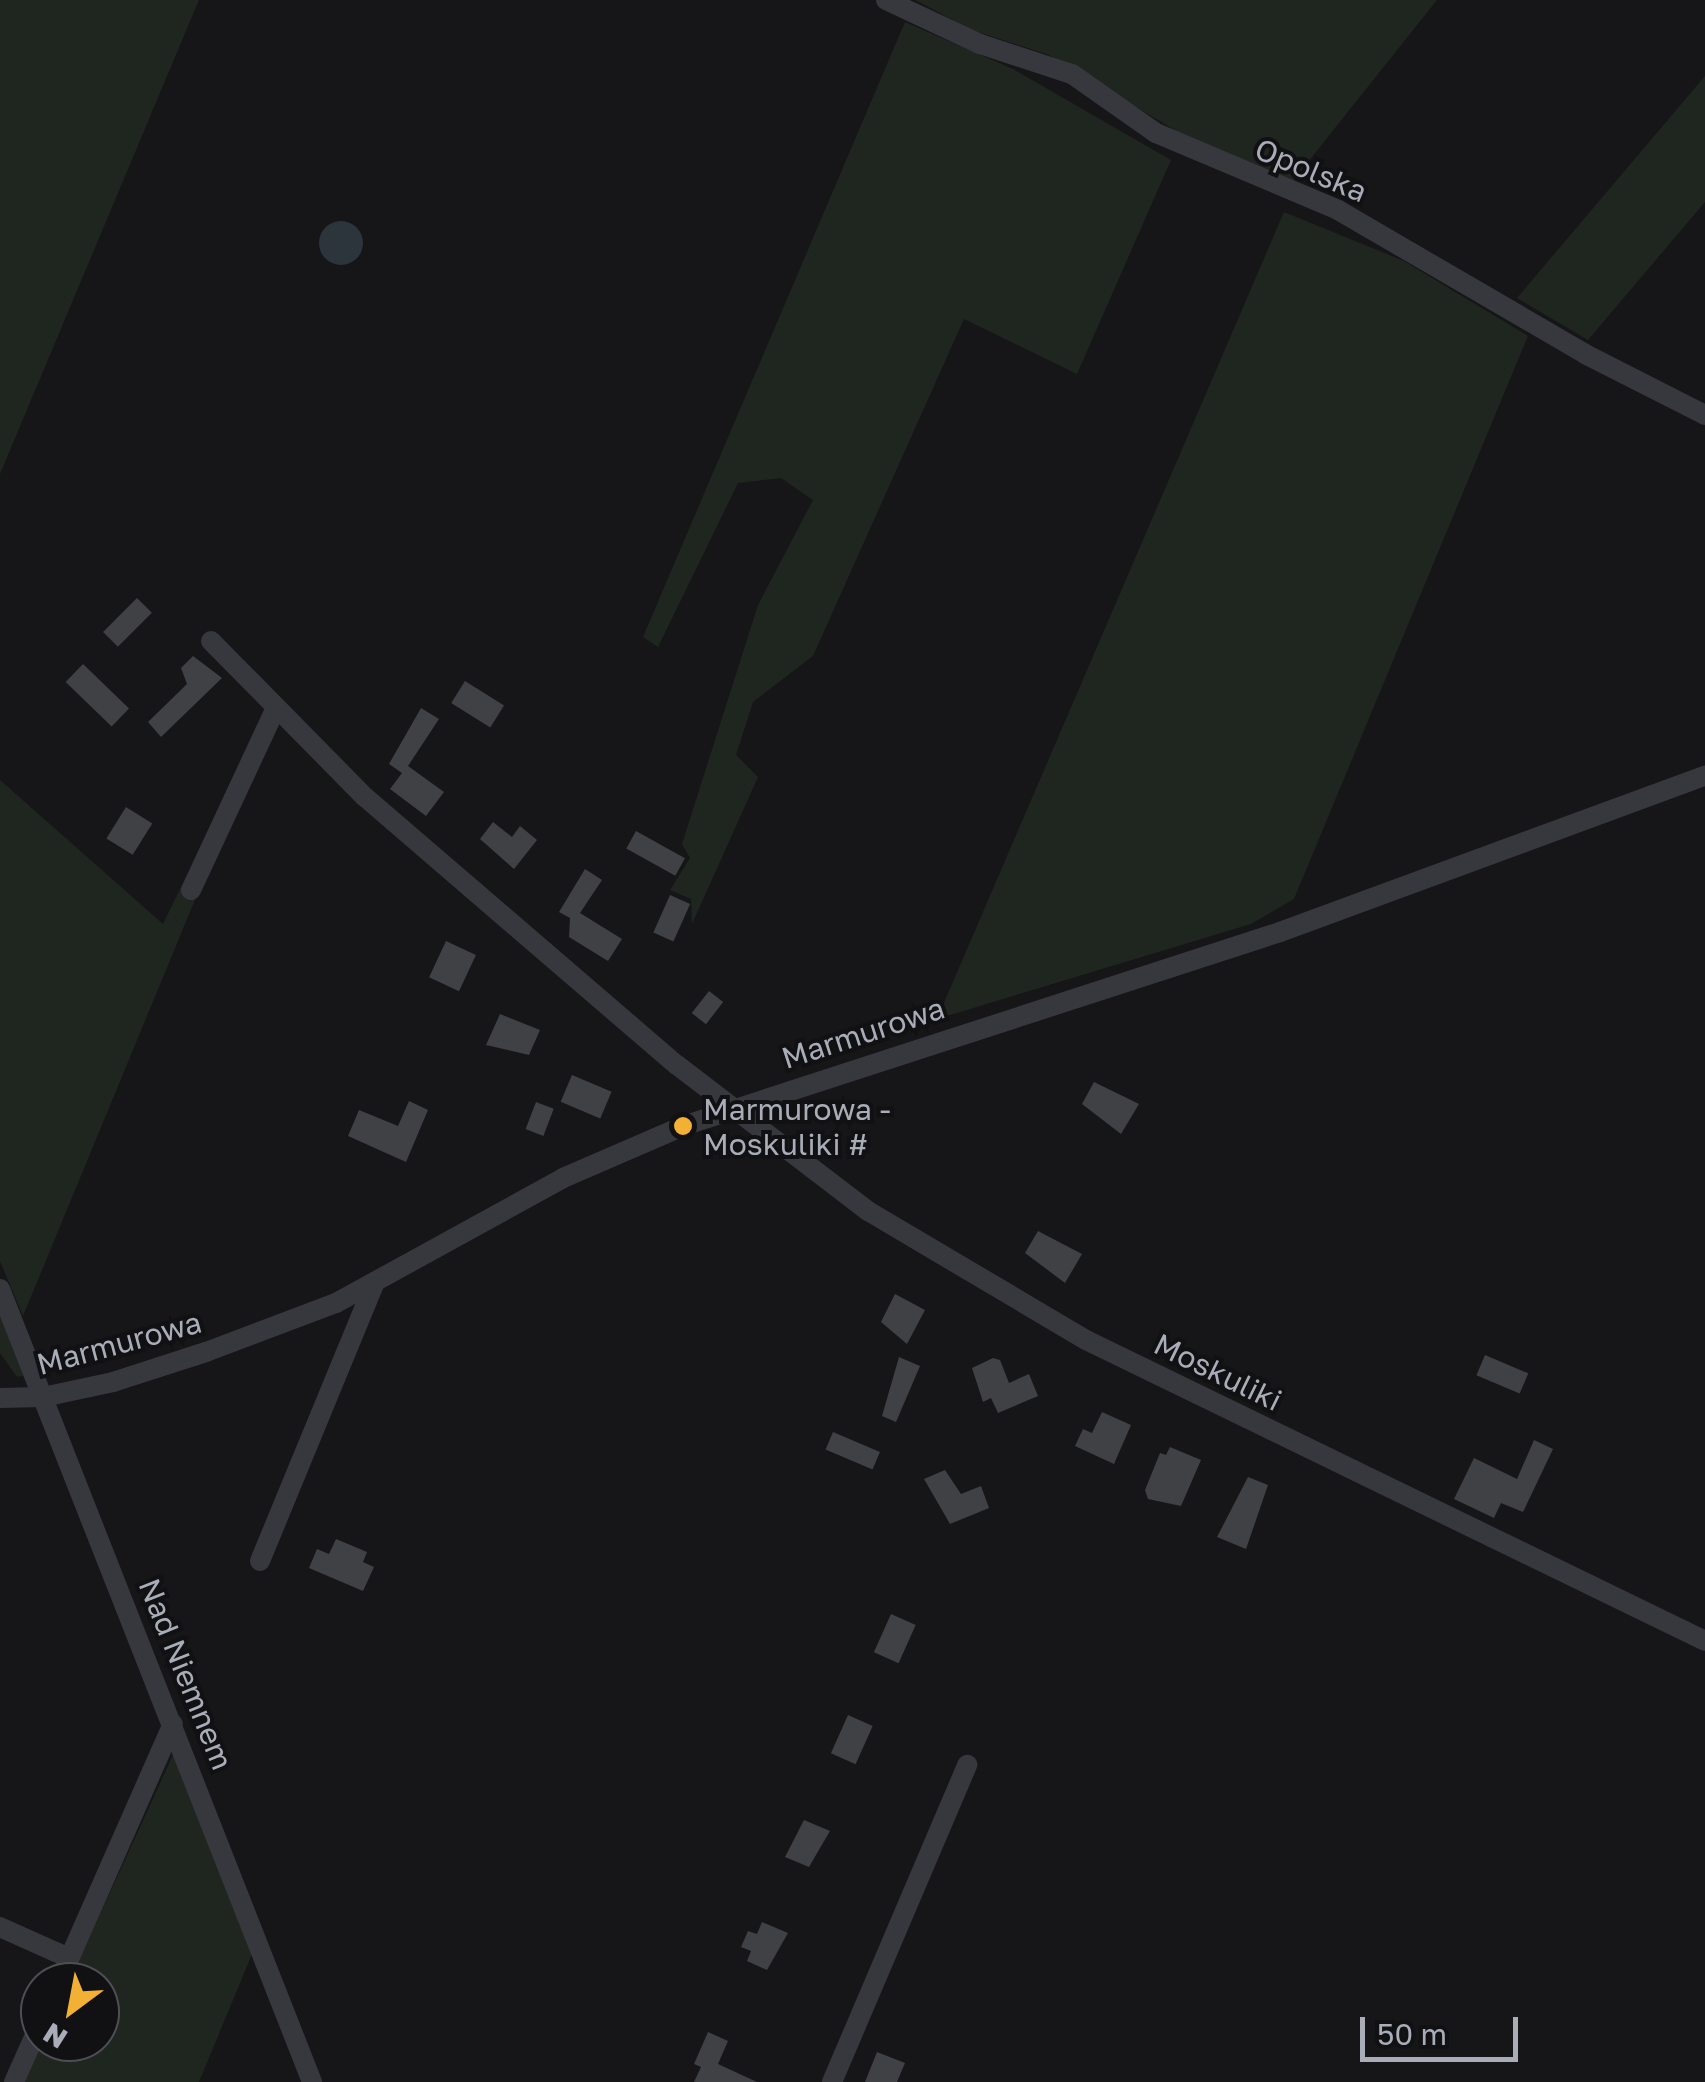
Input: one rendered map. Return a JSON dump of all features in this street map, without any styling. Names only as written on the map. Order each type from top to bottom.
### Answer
[{"type":"street","name":"Opolska","points":[[886,0],[980,44],[1072,74],[1181,147],[1338,210],[1585,354],[1705,415]]},
{"type":"street","name":"Moskuliki","points":[[211,640],[365,797],[678,1065],[868,1211],[1086,1340],[1705,1641]]},
{"type":"street","points":[[191,890],[276,708]]},
{"type":"street","name":"Marmurowa","points":[[0,1398],[43,1397],[206,1352],[336,1303],[563,1178],[736,1106],[1280,932],[1705,776]]},
{"type":"street","points":[[260,1561],[375,1282]]},
{"type":"street","name":"Nad Niemnem","points":[[0,1289],[312,2082]]},
{"type":"street","points":[[67,1962],[173,1724]]},
{"type":"street","points":[[832,2082],[967,1765]]},
{"type":"street","points":[[0,1927],[69,1958]]},
{"type":"shaded area","points":[[0,0],[199,0],[0,474]]},
{"type":"shaded area","points":[[915,0],[1437,0],[1292,182],[1200,145],[1049,55],[972,30]]},
{"type":"shaded area","points":[[905,22],[1013,69],[1171,160],[1077,374],[964,319],[813,656],[753,702],[736,755],[758,777],[692,924],[691,899],[670,890],[690,858],[682,844],[758,605],[813,500],[781,478],[738,483],[658,647],[643,637]]},
{"type":"shaded area","points":[[1705,76],[1705,202],[1588,340],[1517,298]]},
{"type":"shaded area","points":[[1284,212],[1404,261],[1528,336],[1294,899],[1251,924],[937,1019]]},
{"type":"shaded area","points":[[341,221],[357,227],[363,243],[357,259],[341,265],[325,259],[319,243],[325,227]]},
{"type":"shaded area","points":[[0,780],[163,924],[181,887],[197,895],[23,1316],[0,1261]]},
{"type":"shaded area","points":[[0,1308],[25,1375],[17,1377],[0,1353]]},
{"type":"shaded area","points":[[173,1755],[252,1954],[199,2082],[24,2082],[33,2062],[120,2062],[120,1962],[78,1962]]},
{"type":"building","points":[[137,598],[152,613],[118,647],[103,632]]},
{"type":"building","points":[[193,656],[222,678],[161,737],[148,722],[187,684],[181,668]]},
{"type":"building","points":[[83,664],[129,708],[112,726],[66,682]]},
{"type":"building","points":[[465,681],[504,705],[490,727],[451,703]]},
{"type":"building","points":[[421,708],[439,719],[408,766],[444,792],[426,816],[390,789],[402,773],[389,764]]},
{"type":"building","points":[[126,807],[152,823],[133,855],[106,838]]},
{"type":"building","points":[[493,822],[512,837],[520,826],[537,840],[514,869],[480,839]]},
{"type":"building","points":[[636,831],[685,858],[675,876],[626,848]]},
{"type":"building","points":[[585,869],[602,880],[580,913],[622,939],[608,961],[569,937],[570,918],[559,912]]},
{"type":"building","points":[[670,895],[690,904],[673,941],[653,932]]},
{"type":"building","points":[[446,941],[476,955],[459,991],[429,977]]},
{"type":"building","points":[[709,991],[723,1002],[706,1024],[692,1013]]},
{"type":"building","points":[[500,1014],[540,1030],[529,1055],[486,1045]]},
{"type":"building","points":[[572,1075],[612,1092],[600,1118],[561,1102]]},
{"type":"building","points":[[1094,1082],[1139,1104],[1121,1134],[1082,1104]]},
{"type":"building","points":[[409,1101],[428,1110],[406,1162],[348,1136],[359,1110],[398,1126]]},
{"type":"building","points":[[536,1102],[554,1109],[543,1136],[526,1129]]},
{"type":"building","points":[[1038,1231],[1082,1254],[1065,1283],[1025,1253]]},
{"type":"building","points":[[895,1294],[925,1310],[907,1344],[881,1322]]},
{"type":"building","points":[[1485,1355],[1528,1373],[1520,1394],[1476,1375]]},
{"type":"building","points":[[899,1357],[920,1366],[896,1422],[882,1416]]},
{"type":"building","points":[[993,1358],[1000,1360],[1009,1383],[1029,1374],[1038,1396],[998,1413],[991,1398],[983,1402],[972,1368]]},
{"type":"building","points":[[1102,1412],[1131,1425],[1114,1464],[1075,1446],[1083,1429],[1092,1433]]},
{"type":"building","points":[[833,1432],[880,1452],[873,1469],[826,1449]]},
{"type":"building","points":[[1534,1440],[1553,1449],[1523,1512],[1501,1503],[1494,1518],[1454,1499],[1474,1458],[1517,1479]]},
{"type":"building","points":[[1170,1447],[1201,1460],[1181,1506],[1148,1499],[1145,1490],[1160,1453],[1166,1455]]},
{"type":"building","points":[[945,1470],[961,1494],[981,1486],[989,1508],[950,1524],[924,1479]]},
{"type":"building","points":[[1248,1477],[1268,1485],[1246,1549],[1217,1537]]},
{"type":"building","points":[[336,1539],[367,1552],[363,1562],[374,1567],[363,1591],[309,1568],[317,1549],[329,1554]]},
{"type":"building","points":[[891,1614],[916,1625],[899,1663],[874,1652]]},
{"type":"building","points":[[848,1715],[873,1726],[856,1764],[831,1753]]},
{"type":"building","points":[[804,1820],[830,1831],[809,1867],[785,1857]]},
{"type":"building","points":[[762,1922],[788,1933],[767,1970],[747,1961],[751,1951],[741,1947],[748,1931],[757,1934]]},
{"type":"building","points":[[708,2032],[728,2041],[718,2064],[757,2082],[694,2082],[701,2067],[694,2064]]},
{"type":"building","points":[[877,2052],[905,2063],[897,2082],[865,2082]]},
{"type":"place","name":"Marmurowa - Moskuliki #","points":[[683,1126]]}]
